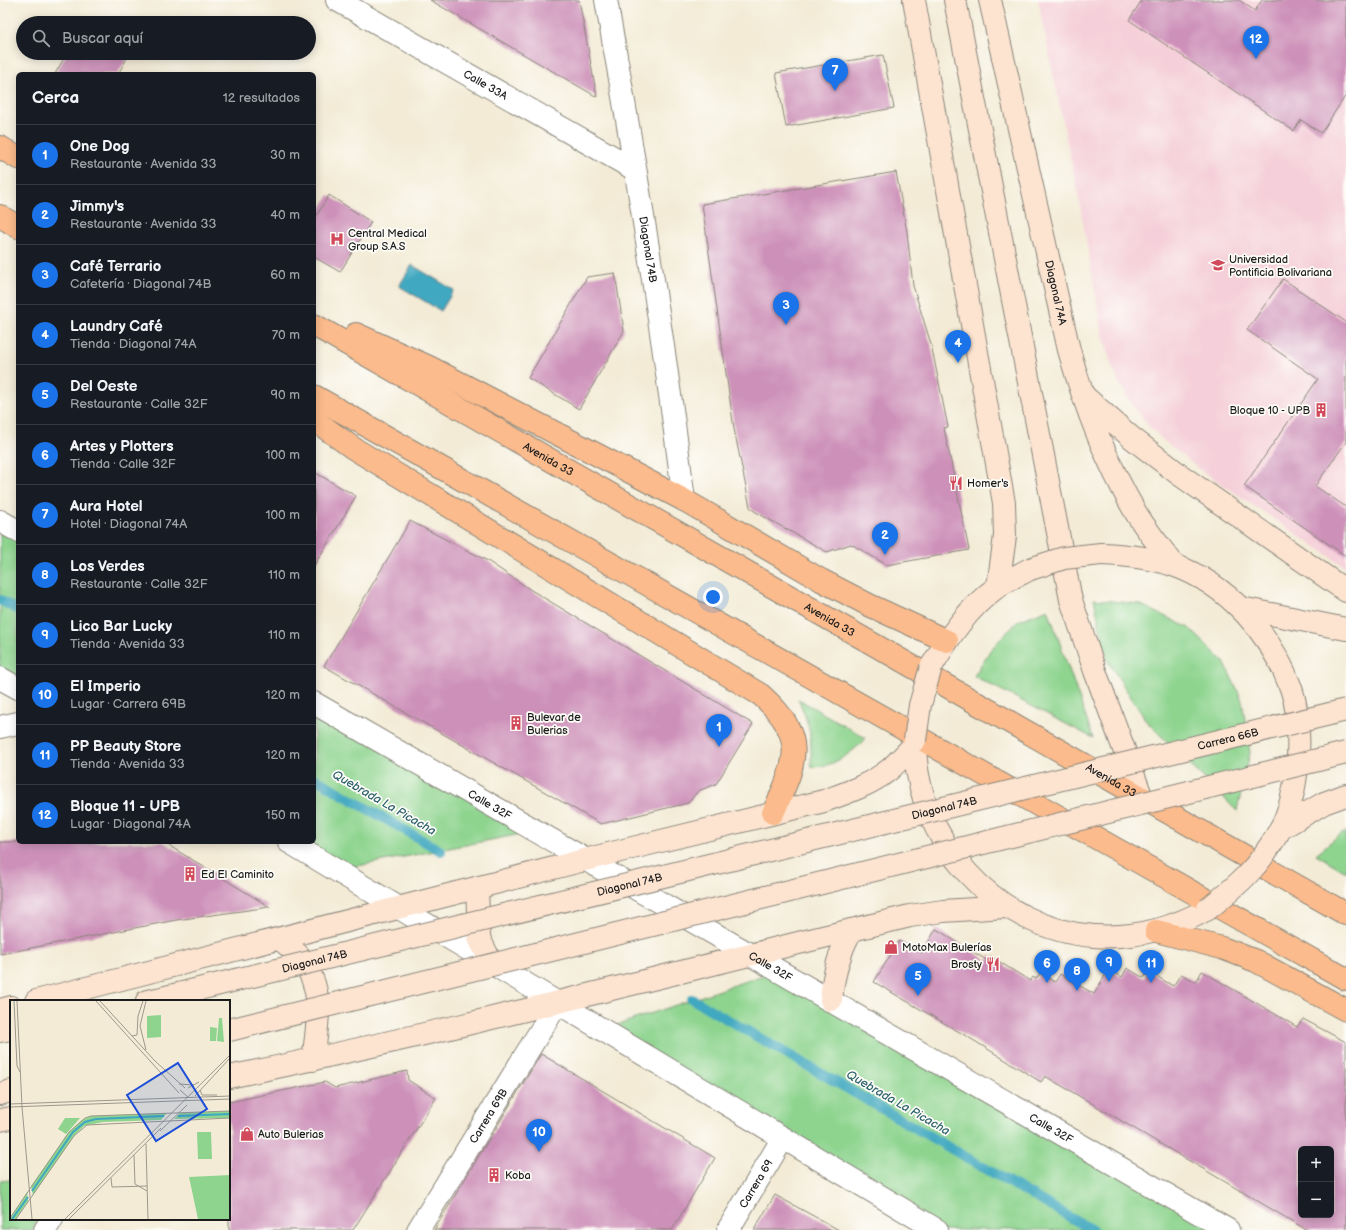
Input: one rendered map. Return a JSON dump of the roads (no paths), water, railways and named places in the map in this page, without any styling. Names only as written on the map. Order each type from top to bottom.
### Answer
[{"type":"main road","points":[[914,0],[1004,503],[1005,536],[998,587]]},
{"type":"main road","points":[[955,0],[1071,600],[1139,802]]},
{"type":"main road","name":"Diagonal 74A","points":[[990,0],[1069,350],[1081,393],[1108,461],[1120,485],[1137,515],[1174,565]]},
{"type":"main road","points":[[0,147],[16,157]]},
{"type":"main road","points":[[0,216],[16,226]]},
{"type":"main road","points":[[316,317],[429,367],[684,500],[820,580],[869,605],[947,641]]},
{"type":"main road","name":"Avenida 33","points":[[316,326],[1139,802],[1346,914]]},
{"type":"main road","points":[[1081,393],[1132,438],[1180,475],[1346,591]]},
{"type":"main road","points":[[316,397],[1346,979]]},
{"type":"main road","points":[[316,421],[360,452],[761,695],[778,710],[789,728],[794,747],[793,767],[774,813]]},
{"type":"main road","points":[[1101,554],[1138,556],[1174,565],[1210,583],[1241,608],[1271,646],[1291,689],[1299,736],[1296,784],[1279,831],[1264,858],[1241,883],[1208,909],[1187,920],[1156,931],[1126,936],[1094,936],[1064,931],[1034,921],[1006,907],[968,876],[939,837],[921,792],[915,742],[920,705],[931,667],[947,641],[972,608],[998,587],[1030,569],[1064,558],[1101,554]]},
{"type":"main road","points":[[1241,608],[1346,629]]},
{"type":"main road","name":"Carrera 66B","points":[[1111,767],[1346,710]]},
{"type":"main road","points":[[40,1000],[586,860],[824,801],[851,791],[889,770],[915,742]]},
{"type":"main road","points":[[230,1030],[1139,802],[1346,753]]},
{"type":"main road","name":"Diagonal 74B","points":[[154,1000],[1111,767]]},
{"type":"main road","points":[[1279,831],[1324,804],[1346,795]]},
{"type":"main road","points":[[477,888],[479,938],[492,964]]},
{"type":"main road","points":[[230,1077],[313,1060],[910,916],[943,911],[1006,907]]},
{"type":"main road","points":[[831,1000],[832,982],[837,963],[842,946],[851,930]]},
{"type":"main road","points":[[1156,931],[1222,948],[1256,961],[1346,1010]]},
{"type":"main road","points":[[280,939],[300,957],[311,976],[318,994],[318,1015],[313,1060]]},
{"type":"main road","points":[[0,1010],[10,1007]]},
{"type":"main road","points":[[0,1031],[10,1029]]},
{"type":"main road","points":[[0,1094],[10,1091]]},
{"type":"main road","points":[[0,1120],[10,1118]]},
{"type":"street","name":"Calle 33A","points":[[337,0],[634,169]]},
{"type":"street","name":"Diagonal 74B","points":[[606,0],[628,119],[634,169],[645,220],[684,500]]},
{"type":"street","points":[[0,521],[16,530]]},
{"type":"street","points":[[0,678],[16,687]]},
{"type":"street","name":"Calle 32F","points":[[316,704],[1228,1230]]},
{"type":"street","points":[[0,727],[16,723]]},
{"type":"street","points":[[293,844],[937,1230]]},
{"type":"street","name":"Carrera 69B","points":[[418,1230],[558,1002]]},
{"type":"street","name":"Carrera 69","points":[[728,1230],[783,1138]]},
{"type":"street","points":[[45,1230],[51,1220]]},
{"type":"water","points":[[412,265],[454,290],[441,311],[399,286]]},
{"type":"waterway","name":"Quebrada La Picacha","points":[[0,600],[16,609]]},
{"type":"waterway","name":"Quebrada La Picacha","points":[[316,779],[441,851]]},
{"type":"waterway","name":"Quebrada La Picacha","points":[[692,999],[1092,1230]]},
{"type":"place","name":"Bloque 11 - UPB","points":[[1256,59]]},
{"type":"place","name":"Aura Hotel","points":[[835,91]]},
{"type":"place","name":"Central Medical Group S.A.S","points":[[337,239]]},
{"type":"place","name":"Universidad Pontificia Bolivariana","points":[[1218,265]]},
{"type":"place","name":"Café Terrario","points":[[786,325]]},
{"type":"place","name":"Laundry Café","points":[[958,363]]},
{"type":"place","name":"Bloque 10 - UPB","points":[[1321,410]]},
{"type":"place","name":"Homer's","points":[[956,483]]},
{"type":"place","name":"Jimmy's","points":[[885,555]]},
{"type":"place","name":"Bulevar de Bulerias","points":[[516,723]]},
{"type":"place","name":"One Dog","points":[[719,747]]},
{"type":"place","name":"Ed El Caminito","points":[[190,874]]},
{"type":"place","name":"MotoMax Bulerías","points":[[891,947]]},
{"type":"place","name":"Brosty","points":[[993,964]]},
{"type":"place","name":"Lico Bar Lucky","points":[[1109,982]]},
{"type":"place","name":"Artes y Plotters","points":[[1047,983]]},
{"type":"place","name":"PP Beauty Store","points":[[1151,983]]},
{"type":"place","name":"Los Verdes","points":[[1077,991]]},
{"type":"place","name":"Del Oeste","points":[[918,996]]},
{"type":"place","name":"Auto Bulerias","points":[[247,1134]]},
{"type":"place","name":"El Imperio","points":[[539,1152]]},
{"type":"place","name":"Koba","points":[[494,1175]]}]
